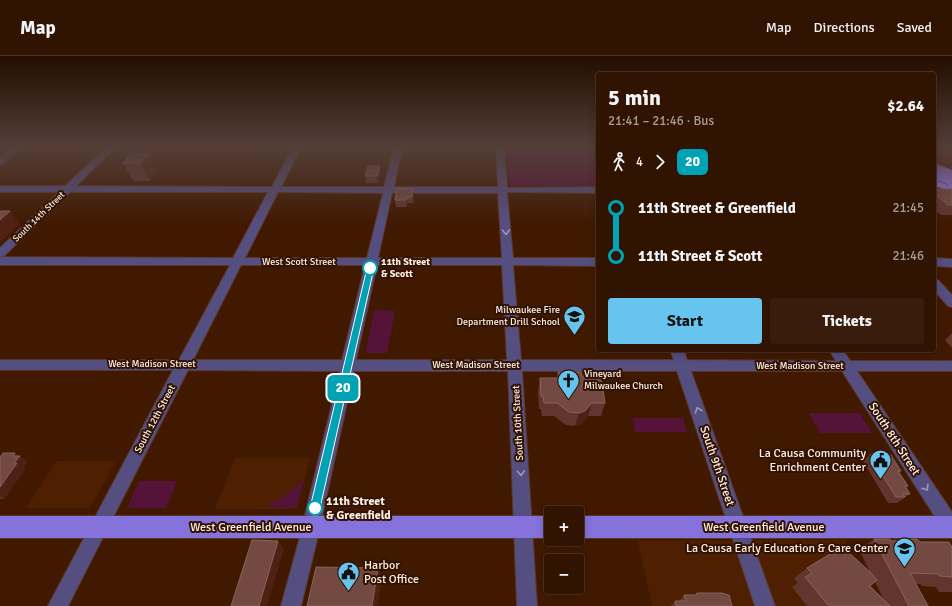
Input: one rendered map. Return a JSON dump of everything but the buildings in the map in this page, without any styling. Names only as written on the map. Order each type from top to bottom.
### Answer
[{"type":"main road","points":[[938,173],[945,183]]},
{"type":"main road","name":"West Greenfield Avenue","points":[[0,527],[544,527]]},
{"type":"main road","name":"West Greenfield Avenue","points":[[584,527],[952,527]]},
{"type":"street","name":"South 14th Street","points":[[0,254],[85,173]]},
{"type":"street","name":"South 12th Street","points":[[58,606],[283,173]]},
{"type":"street","points":[[291,606],[311,527],[392,173]]},
{"type":"street","name":"South 10th Street","points":[[502,173],[524,527],[527,606]]},
{"type":"street","points":[[0,190],[596,190]]},
{"type":"street","name":"West Scott Street","points":[[0,261],[596,262]]},
{"type":"street","points":[[936,262],[952,263]]},
{"type":"street","points":[[936,285],[952,303]]},
{"type":"street","name":"South 9th Street","points":[[678,352],[765,606]]},
{"type":"street","name":"South 8th Street","points":[[837,352],[952,527]]},
{"type":"street","name":"West Madison Street","points":[[0,365],[952,366]]},
{"type":"shaded area","points":[[509,173],[596,173],[596,186],[510,185]]},
{"type":"shaded area","points":[[374,310],[395,311],[387,353],[367,353],[366,351]]},
{"type":"shaded area","points":[[809,413],[860,413],[872,433],[820,433]]},
{"type":"shaded area","points":[[632,418],[683,418],[687,432],[635,432]]},
{"type":"shaded area","points":[[235,458],[310,458],[298,506],[294,509],[215,509]]},
{"type":"shaded area","points":[[57,461],[116,461],[90,508],[26,508]]},
{"type":"shaded area","points":[[304,480],[297,506],[294,508],[269,508],[271,501],[277,502]]},
{"type":"shaded area","points":[[139,481],[177,481],[166,508],[129,508],[128,506]]},
{"type":"shaded area","points":[[845,540],[876,606],[652,606],[638,541]]},
{"type":"bus line","name":"20","points":[[315,508],[370,268]]},
{"type":"place","name":"11th Street & Scott","points":[[370,268]]},
{"type":"place","name":"Milwaukee Fire Department Drill School","points":[[575,336]]},
{"type":"place","name":"Vineyard Milwaukee Church","points":[[569,400]]},
{"type":"place","name":"La Causa Community Enrichment Center","points":[[881,480]]},
{"type":"place","name":"11th Street & Greenfield","points":[[315,508]]},
{"type":"place","name":"La Causa Early Education & Care Center","points":[[904,568]]},
{"type":"place","name":"Harbor Post Office","points":[[349,592]]}]
